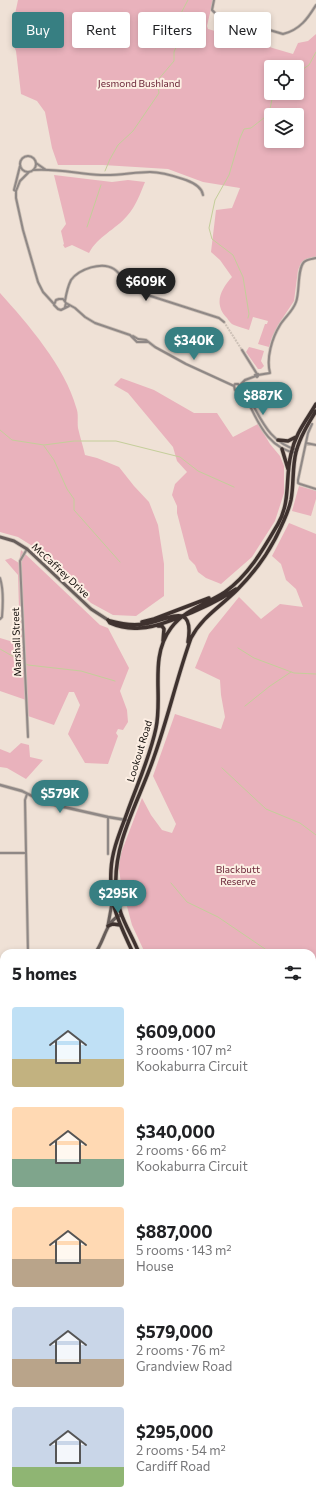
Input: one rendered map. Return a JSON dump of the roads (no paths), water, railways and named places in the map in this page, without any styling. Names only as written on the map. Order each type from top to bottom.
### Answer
[{"type":"highway","name":"Lookout Road","points":[[118,916],[113,901],[111,872],[112,856],[155,733],[159,707],[159,659],[163,642],[172,626],[182,616],[218,596],[237,582],[260,555],[280,520],[288,492],[289,470],[292,450],[296,437],[316,404]]},
{"type":"highway","name":"Lookout Road","points":[[118,916],[116,865],[120,845],[154,758],[184,656],[194,633],[202,621],[243,583],[266,555],[281,527],[291,498],[292,473],[296,452],[304,432],[316,411]]},
{"type":"highway","points":[[278,440],[288,440],[296,437]]},
{"type":"highway","points":[[282,449],[289,470]]},
{"type":"highway","points":[[154,626],[209,606],[243,583]]},
{"type":"highway","points":[[108,620],[130,623],[146,621],[215,595],[218,596]]},
{"type":"highway","points":[[108,620],[134,625],[151,623],[176,615],[182,616],[187,619],[189,625],[189,634],[184,656]]},
{"type":"highway","points":[[108,620],[110,623],[128,628],[160,626],[164,629],[163,642]]},
{"type":"highway","points":[[172,626],[183,620],[189,625]]},
{"type":"highway","points":[[118,916],[120,925],[131,949]]},
{"type":"highway","points":[[118,916],[137,949]]},
{"type":"highway","points":[[108,926],[113,924],[120,925]]},
{"type":"main road","name":"McCaffrey Drive","points":[[0,537],[14,541],[27,549],[91,609],[108,620]]},
{"type":"main road","points":[[108,926],[113,901]]},
{"type":"main road","points":[[98,949],[112,919],[118,916]]},
{"type":"street","points":[[214,0],[212,10],[216,14],[283,34],[306,22],[316,5]]},
{"type":"street","points":[[47,170],[30,157],[25,157],[21,160],[20,171],[15,187],[23,230],[38,282],[43,292],[58,309],[61,310],[70,306]]},
{"type":"street","points":[[33,170],[36,166],[36,162]]},
{"type":"street","points":[[20,166],[25,171],[29,172]]},
{"type":"street","points":[[16,191],[20,181],[33,170],[113,176],[151,172],[165,173],[192,182],[203,191],[203,195]]},
{"type":"street","points":[[238,390],[245,380],[270,372],[268,364],[271,349],[280,325],[296,302],[300,269],[304,262],[316,258]]},
{"type":"street","points":[[65,307],[66,294],[72,280],[77,275],[89,268],[103,265],[108,266],[119,273],[130,288],[135,291],[219,318],[224,322]]},
{"type":"street","points":[[49,297],[57,299],[66,294]]},
{"type":"street","points":[[60,298],[95,323],[130,335],[133,339],[133,336],[137,339],[145,340],[155,348],[191,367],[234,386],[235,389],[243,394],[269,438],[282,449],[292,450]]},
{"type":"street","points":[[54,304],[57,299]]},
{"type":"street","points":[[242,350],[257,375]]},
{"type":"street","points":[[234,386],[237,384],[248,395],[262,422],[278,440],[296,452]]},
{"type":"street","points":[[312,424],[308,433],[298,483],[316,488]]},
{"type":"street","points":[[306,443],[316,445]]},
{"type":"street","points":[[294,466],[300,471]]},
{"type":"street","points":[[292,473],[300,471]]},
{"type":"street","name":"Marshall Street","points":[[27,549],[20,561],[28,737]]},
{"type":"street","points":[[0,578],[2,584],[3,610],[2,617],[0,619]]},
{"type":"street","points":[[0,786],[27,794],[42,802],[124,820],[131,817]]},
{"type":"street","points":[[27,794],[24,800],[28,949]]},
{"type":"street","points":[[108,817],[108,854]]},
{"type":"street","points":[[0,853],[26,852]]},
{"type":"waterway","points":[[105,171],[118,145],[133,131],[159,93],[157,81],[174,61],[174,52],[181,36],[178,24],[179,17],[188,0]]},
{"type":"waterway","points":[[304,68],[309,65],[316,52]]},
{"type":"waterway","points":[[248,318],[249,314],[243,277],[233,255],[212,239],[209,228],[215,200],[229,175],[244,129],[251,128],[269,114],[272,100]]},
{"type":"waterway","points":[[87,227],[101,185]]},
{"type":"waterway","points":[[0,430],[12,440],[44,445],[74,441],[116,441],[180,457],[198,471],[234,487]]},
{"type":"waterway","points":[[44,446],[54,460],[67,489],[74,499],[74,510],[120,562]]},
{"type":"waterway","points":[[238,648],[254,658],[294,673],[316,674]]},
{"type":"waterway","points":[[0,649],[28,665],[81,671],[115,681]]},
{"type":"waterway","points":[[245,706],[270,686],[291,672]]},
{"type":"waterway","points":[[222,768],[266,809],[300,823],[316,835]]},
{"type":"waterway","points":[[171,883],[187,902],[218,917],[265,949]]},
{"type":"tunnel","points":[[224,322],[242,350]]},
{"type":"park label","name":"Jesmond Bushland","points":[[139,83]]},
{"type":"park label","name":"Blackbutt Reserve","points":[[238,874]]}]
